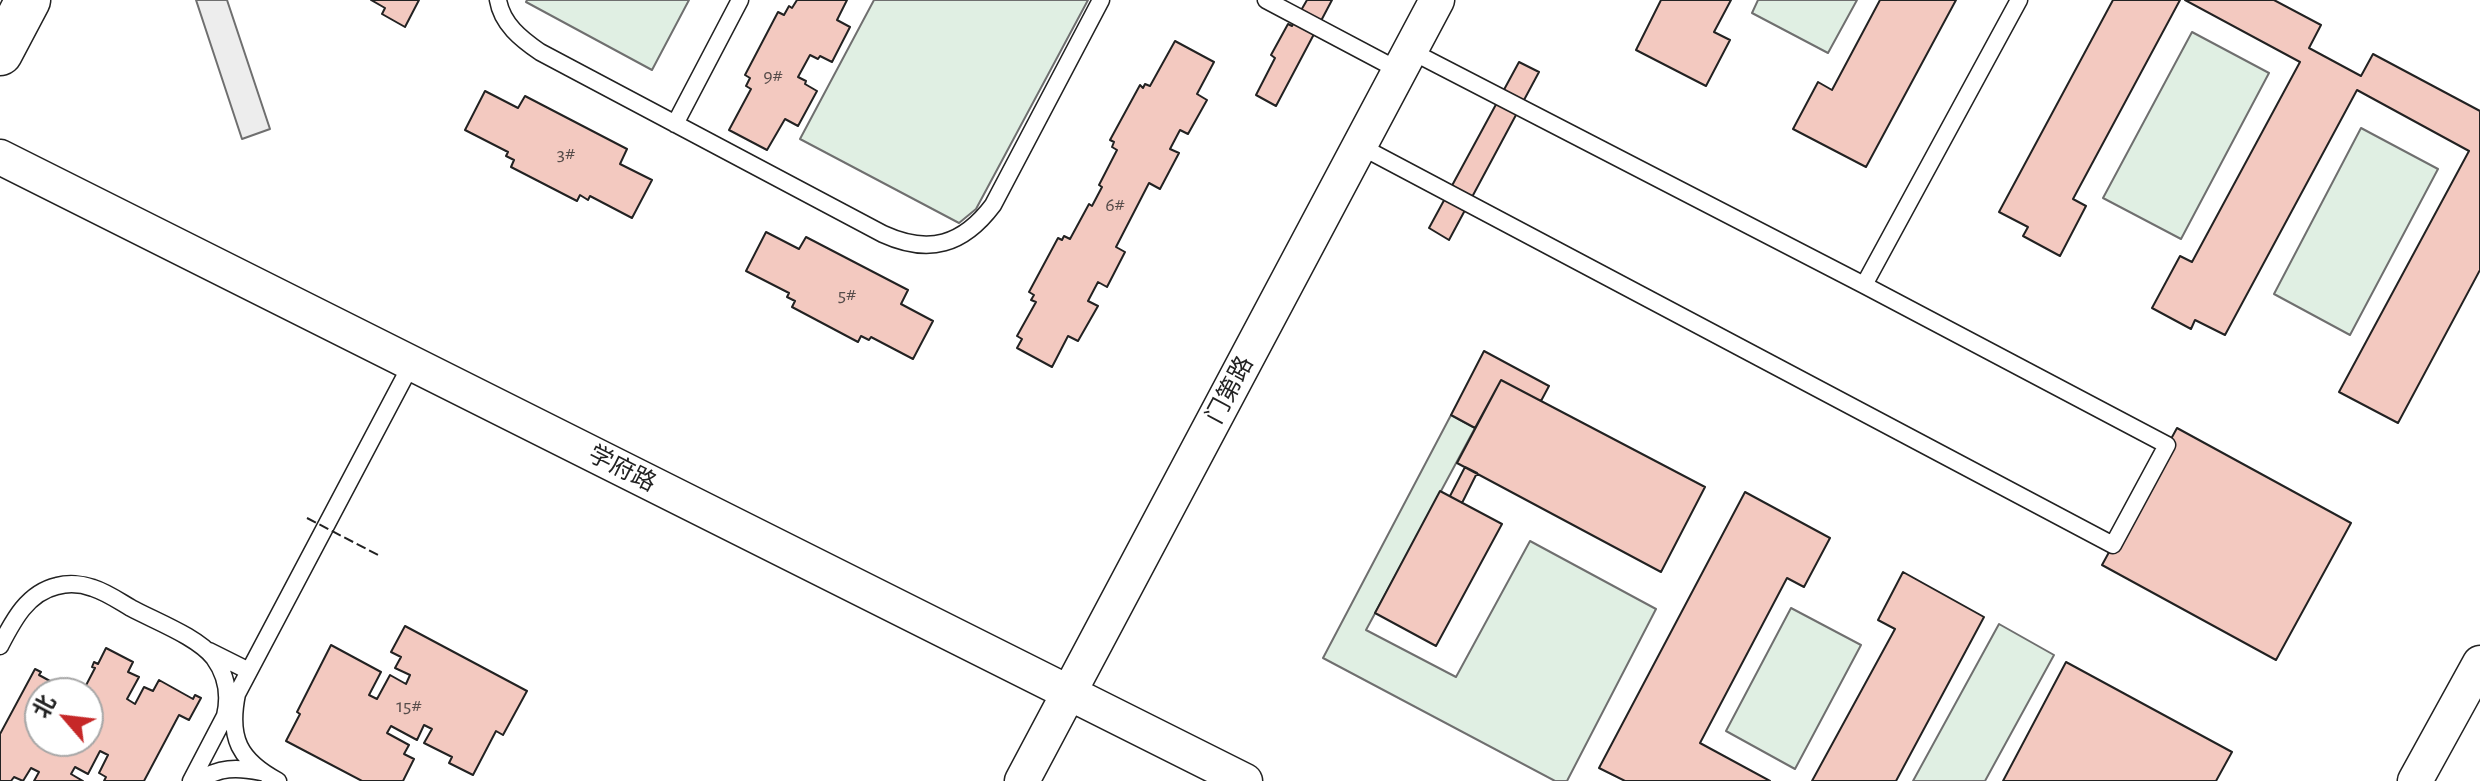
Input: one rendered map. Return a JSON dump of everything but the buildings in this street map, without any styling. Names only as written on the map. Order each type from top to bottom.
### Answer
[{"type":"main road","points":[[0,53],[28,0]]},
{"type":"street","name":"门第路","points":[[1022,781],[1437,0]]},
{"type":"street","name":"学府路","points":[[0,157],[1245,781]]},
{"type":"street","points":[[2415,781],[2480,663]]},
{"type":"lane","points":[[498,0],[508,25],[522,40],[540,52],[898,241],[915,245],[932,245],[966,233],[993,205],[1101,0]]},
{"type":"lane","points":[[675,124],[740,0]]},
{"type":"lane","points":[[1266,0],[1405,61],[1864,285],[2167,445],[2113,545],[1360,146]]},
{"type":"lane","points":[[1864,285],[2019,0]]},
{"type":"lane","points":[[191,781],[412,363]]},
{"type":"lane","points":[[0,646],[28,602],[55,586],[71,584],[94,588],[249,671]]},
{"type":"lane","points":[[205,648],[223,672],[227,686],[225,716]]},
{"type":"lane","points":[[237,694],[233,714],[235,736],[249,762],[278,781]]},
{"type":"lane","points":[[198,781],[223,769],[261,772]]},
{"type":"green space","points":[[527,0],[689,0],[652,70]]},
{"type":"green space","points":[[874,0],[1088,0],[976,209],[959,223],[800,139]]},
{"type":"green space","points":[[1758,0],[1857,0],[1828,53],[1752,13]]},
{"type":"green space","points":[[2192,32],[2269,73],[2181,239],[2103,198]]},
{"type":"green space","points":[[2361,128],[2438,169],[2350,335],[2274,294]]},
{"type":"green space","points":[[1451,415],[1475,428],[1366,630],[1456,677],[1530,541],[1656,609],[1567,781],[1555,781],[1323,658]]},
{"type":"green space","points":[[1791,608],[1861,645],[1795,769],[1726,731]]},
{"type":"green space","points":[[1999,624],[2054,655],[1985,781],[1913,781]]},
{"type":"shaded area","points":[[196,0],[227,0],[270,129],[242,139]]},
{"type":"fence","points":[[307,518],[380,556]]}]
